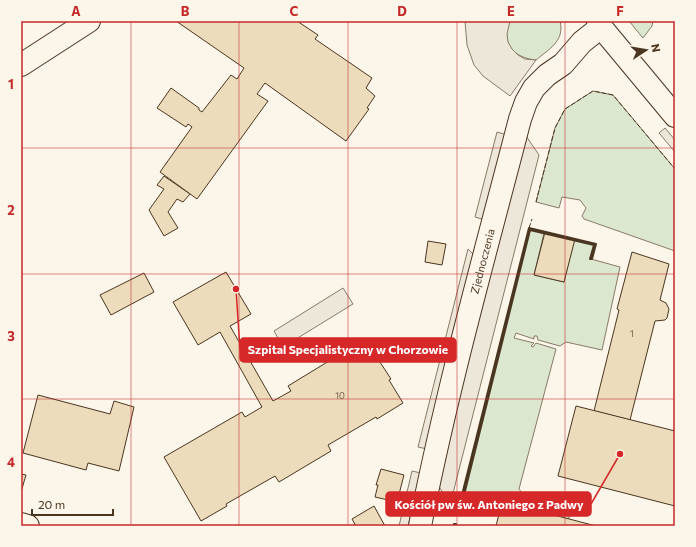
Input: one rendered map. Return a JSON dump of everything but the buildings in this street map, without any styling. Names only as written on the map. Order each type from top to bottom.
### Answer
[{"type":"street","points":[[21,65],[89,21]]},
{"type":"street","points":[[600,24],[675,116]]},
{"type":"street","name":"Zjednoczenia","points":[[420,526],[432,468],[522,113],[534,88],[547,75],[563,64],[600,24]]},
{"type":"street","points":[[21,524],[28,526]]},
{"type":"green space","points":[[510,21],[560,21],[560,34],[555,44],[536,60],[528,59],[515,53],[508,42],[507,29]]},
{"type":"green space","points":[[629,21],[653,21],[652,26],[643,38]]},
{"type":"green space","points":[[593,91],[613,95],[675,169],[675,251],[584,219],[582,216],[586,208],[580,200],[562,197],[559,208],[536,202],[555,128],[565,109]]},
{"type":"green space","points":[[530,230],[544,233],[534,275],[564,282],[574,240],[594,245],[591,259],[620,267],[602,350],[566,342],[560,346],[538,340],[537,336],[534,336],[534,339],[516,333],[514,338],[534,343],[531,346],[533,347],[536,343],[556,349],[519,489],[523,494],[572,508],[568,519],[558,516],[558,514],[554,515],[525,507],[525,505],[516,505],[517,500],[509,499],[508,503],[502,502],[504,493],[499,492],[495,506],[486,505],[471,512],[460,510]]},
{"type":"shaded area","points":[[465,21],[510,21],[507,34],[508,42],[512,49],[525,59],[536,60],[510,96],[483,76],[474,65],[467,45]]},
{"type":"shaded area","points":[[665,128],[675,140],[675,152],[659,133]]},
{"type":"shaded area","points":[[497,132],[507,135],[485,220],[475,217]]},
{"type":"shaded area","points":[[524,133],[539,155],[450,505],[437,483]]},
{"type":"shaded area","points":[[468,249],[475,256],[427,449],[418,447]]},
{"type":"shaded area","points":[[343,288],[353,304],[283,347],[274,331]]},
{"type":"shaded area","points":[[412,471],[421,473],[408,526],[399,526]]},
{"type":"fence","points":[[536,202],[555,128],[565,109],[593,91],[613,95],[675,169]]},
{"type":"fence","points":[[529,228],[532,219]]},
{"type":"fence","points":[[462,510],[460,508],[461,502],[530,229],[547,233]]},
{"type":"fence","points":[[572,239],[595,245],[591,258]]},
{"type":"wall","points":[[529,228],[596,244],[592,259],[590,259],[594,245],[530,230],[460,511],[458,511],[529,228]]},
{"type":"place","name":"Szpital Specjalistyczny w Chorzowie","points":[[236,289]]},
{"type":"place","name":"Kościół pw św. Antoniego z Padwy","points":[[620,454]]}]
